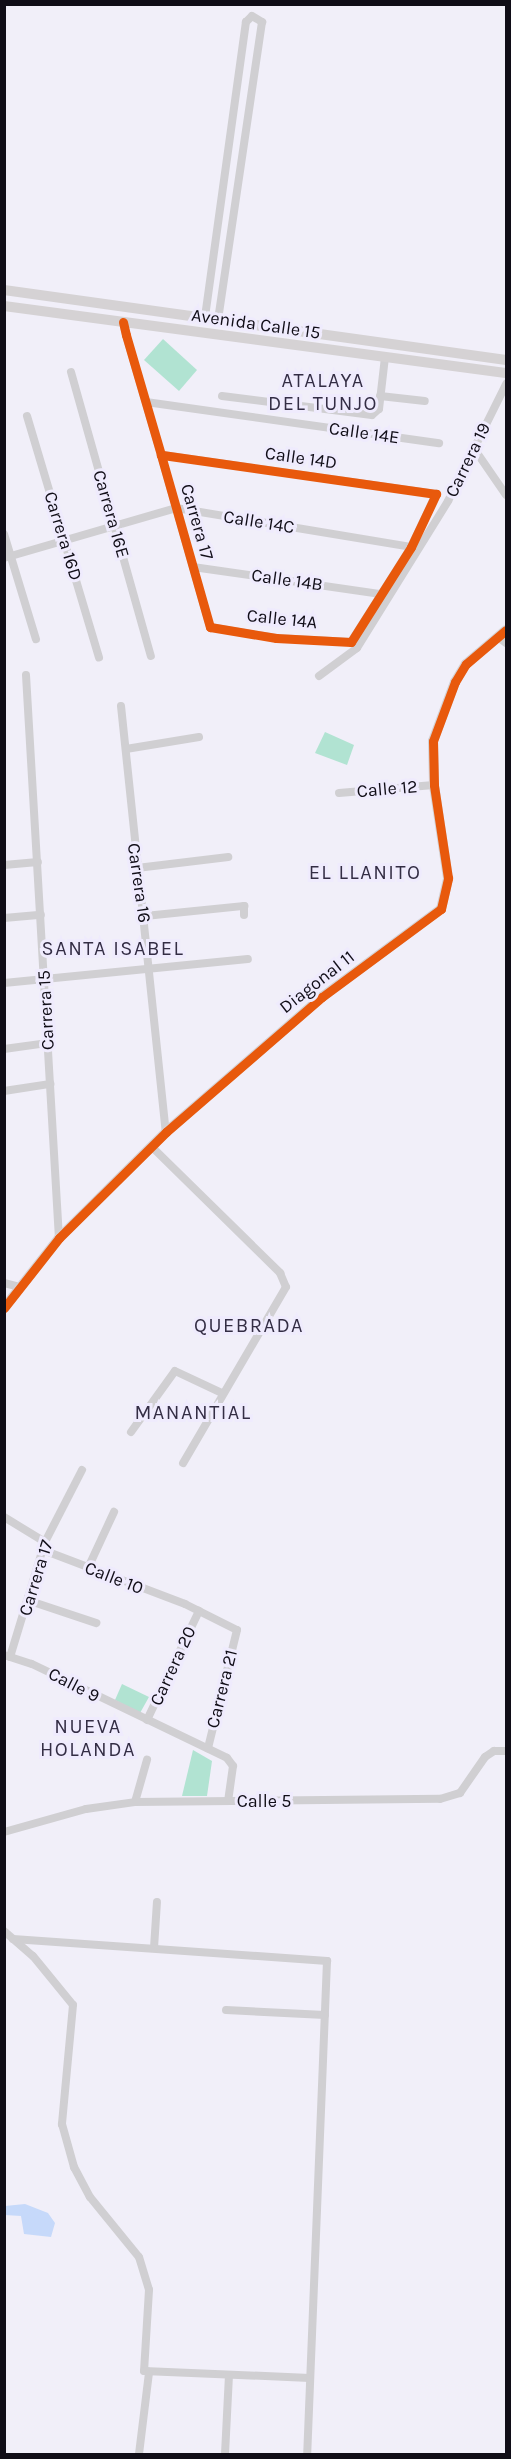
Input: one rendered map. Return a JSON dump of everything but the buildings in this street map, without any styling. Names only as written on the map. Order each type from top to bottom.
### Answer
[{"type":"main road","name":"Avenida Calle 15","points":[[4,290],[507,360]]},
{"type":"main road","name":"Avenida Calle 15","points":[[4,306],[507,373]]},
{"type":"main road","points":[[123,322],[125,306]]},
{"type":"main road","name":"Diagonal 11","points":[[4,1308],[59,1239],[166,1132],[322,997],[441,909],[448,878],[434,785],[434,741],[455,682],[476,651],[504,637]]},
{"type":"street","points":[[205,317],[246,22],[252,16],[262,22],[218,319]]},
{"type":"street","name":"Carrera 17","points":[[123,322],[210,627]]},
{"type":"street","points":[[222,396],[372,415],[379,409],[385,357]]},
{"type":"street","name":"Carrera 16E","points":[[71,372],[152,656]]},
{"type":"street","name":"Carrera 19","points":[[319,676],[357,648],[448,501],[473,447],[505,390]]},
{"type":"street","points":[[380,396],[425,401]]},
{"type":"street","name":"Calle 14E","points":[[146,402],[439,443]]},
{"type":"street","name":"Carrera 16D","points":[[27,416],[99,657]]},
{"type":"street","points":[[473,447],[507,495]]},
{"type":"street","name":"Calle 14D","points":[[161,454],[436,494],[411,547]]},
{"type":"street","name":"Calle 14C","points":[[8,557],[176,508],[411,547]]},
{"type":"street","points":[[4,534],[8,557],[36,639]]},
{"type":"street","points":[[381,594],[411,547]]},
{"type":"street","name":"Calle 14B","points":[[193,567],[381,594]]},
{"type":"street","name":"Calle 14A","points":[[210,627],[276,638],[351,642],[381,594]]},
{"type":"street","name":"Carrera 15","points":[[26,675],[59,1239]]},
{"type":"street","name":"Carrera 16","points":[[121,706],[137,868],[145,916],[166,1132]]},
{"type":"street","points":[[126,749],[199,737]]},
{"type":"street","name":"Calle 12","points":[[339,793],[434,785]]},
{"type":"street","points":[[137,868],[228,857]]},
{"type":"street","points":[[4,865],[38,862]]},
{"type":"street","points":[[145,916],[244,906],[244,915]]},
{"type":"street","points":[[4,918],[41,915]]},
{"type":"street","points":[[4,983],[248,959]]},
{"type":"street","points":[[4,1049],[47,1043]]},
{"type":"street","points":[[4,1091],[50,1084]]},
{"type":"street","points":[[152,1147],[280,1273],[286,1287],[183,1463]]},
{"type":"street","points":[[4,1283],[20,1287]]},
{"type":"street","points":[[131,1432],[174,1371],[222,1393]]},
{"type":"street","name":"Carrera 17","points":[[8,1656],[30,1601],[44,1546],[82,1470]]},
{"type":"street","points":[[88,1568],[114,1512]]},
{"type":"street","name":"Calle 10","points":[[4,1517],[44,1546],[88,1568],[185,1604],[237,1630]]},
{"type":"street","points":[[30,1601],[96,1623]]},
{"type":"street","name":"Carrera 20","points":[[147,1720],[199,1611]]},
{"type":"street","name":"Carrera 21","points":[[208,1748],[237,1630]]},
{"type":"street","name":"Calle 9","points":[[8,1656],[208,1748],[231,1762],[228,1801]]},
{"type":"street","name":"Calle 5","points":[[4,1832],[87,1809],[135,1802],[440,1799],[459,1793],[485,1757],[494,1751],[505,1751]]},
{"type":"street","points":[[135,1802],[147,1760]]},
{"type":"street","points":[[154,1948],[157,1902]]},
{"type":"street","points":[[4,1931],[33,1956],[73,2005],[62,2124],[74,2167],[90,2197],[139,2257],[149,2290],[144,2371],[310,2378]]},
{"type":"street","points":[[13,1939],[327,1961],[307,2454]]},
{"type":"street","points":[[226,2010],[325,2015]]},
{"type":"street","points":[[139,2454],[149,2372]]},
{"type":"street","points":[[225,2454],[229,2374]]},
{"type":"green space","points":[[163,339],[197,370],[179,391],[144,360]]},
{"type":"green space","points":[[325,732],[354,745],[347,765],[315,753]]},
{"type":"green space","points":[[122,1684],[149,1697],[140,1713],[115,1700]]},
{"type":"green space","points":[[193,1750],[212,1761],[207,1796],[182,1796]]},
{"type":"water","points":[[25,2204],[48,2213],[55,2223],[51,2237],[24,2234],[21,2216],[5,2215],[5,2206]]},
{"type":"cycle path","points":[[123,322],[210,627],[276,638],[351,642],[411,547],[436,494],[161,455]]},
{"type":"cycle path","points":[[4,1308],[59,1238],[166,1132],[322,997],[441,909],[448,878],[434,785],[433,741],[455,682],[466,664],[506,630]]},
{"type":"district","name":"ATALAYA DEL TUNJO","points":[[323,392]]},
{"type":"district","name":"EL LLANITO","points":[[365,872]]},
{"type":"district","name":"SANTA ISABEL","points":[[113,948]]},
{"type":"district","name":"QUEBRADA","points":[[249,1325]]},
{"type":"district","name":"MANANTIAL","points":[[193,1412]]},
{"type":"district","name":"NUEVA HOLANDA","points":[[88,1738]]}]
